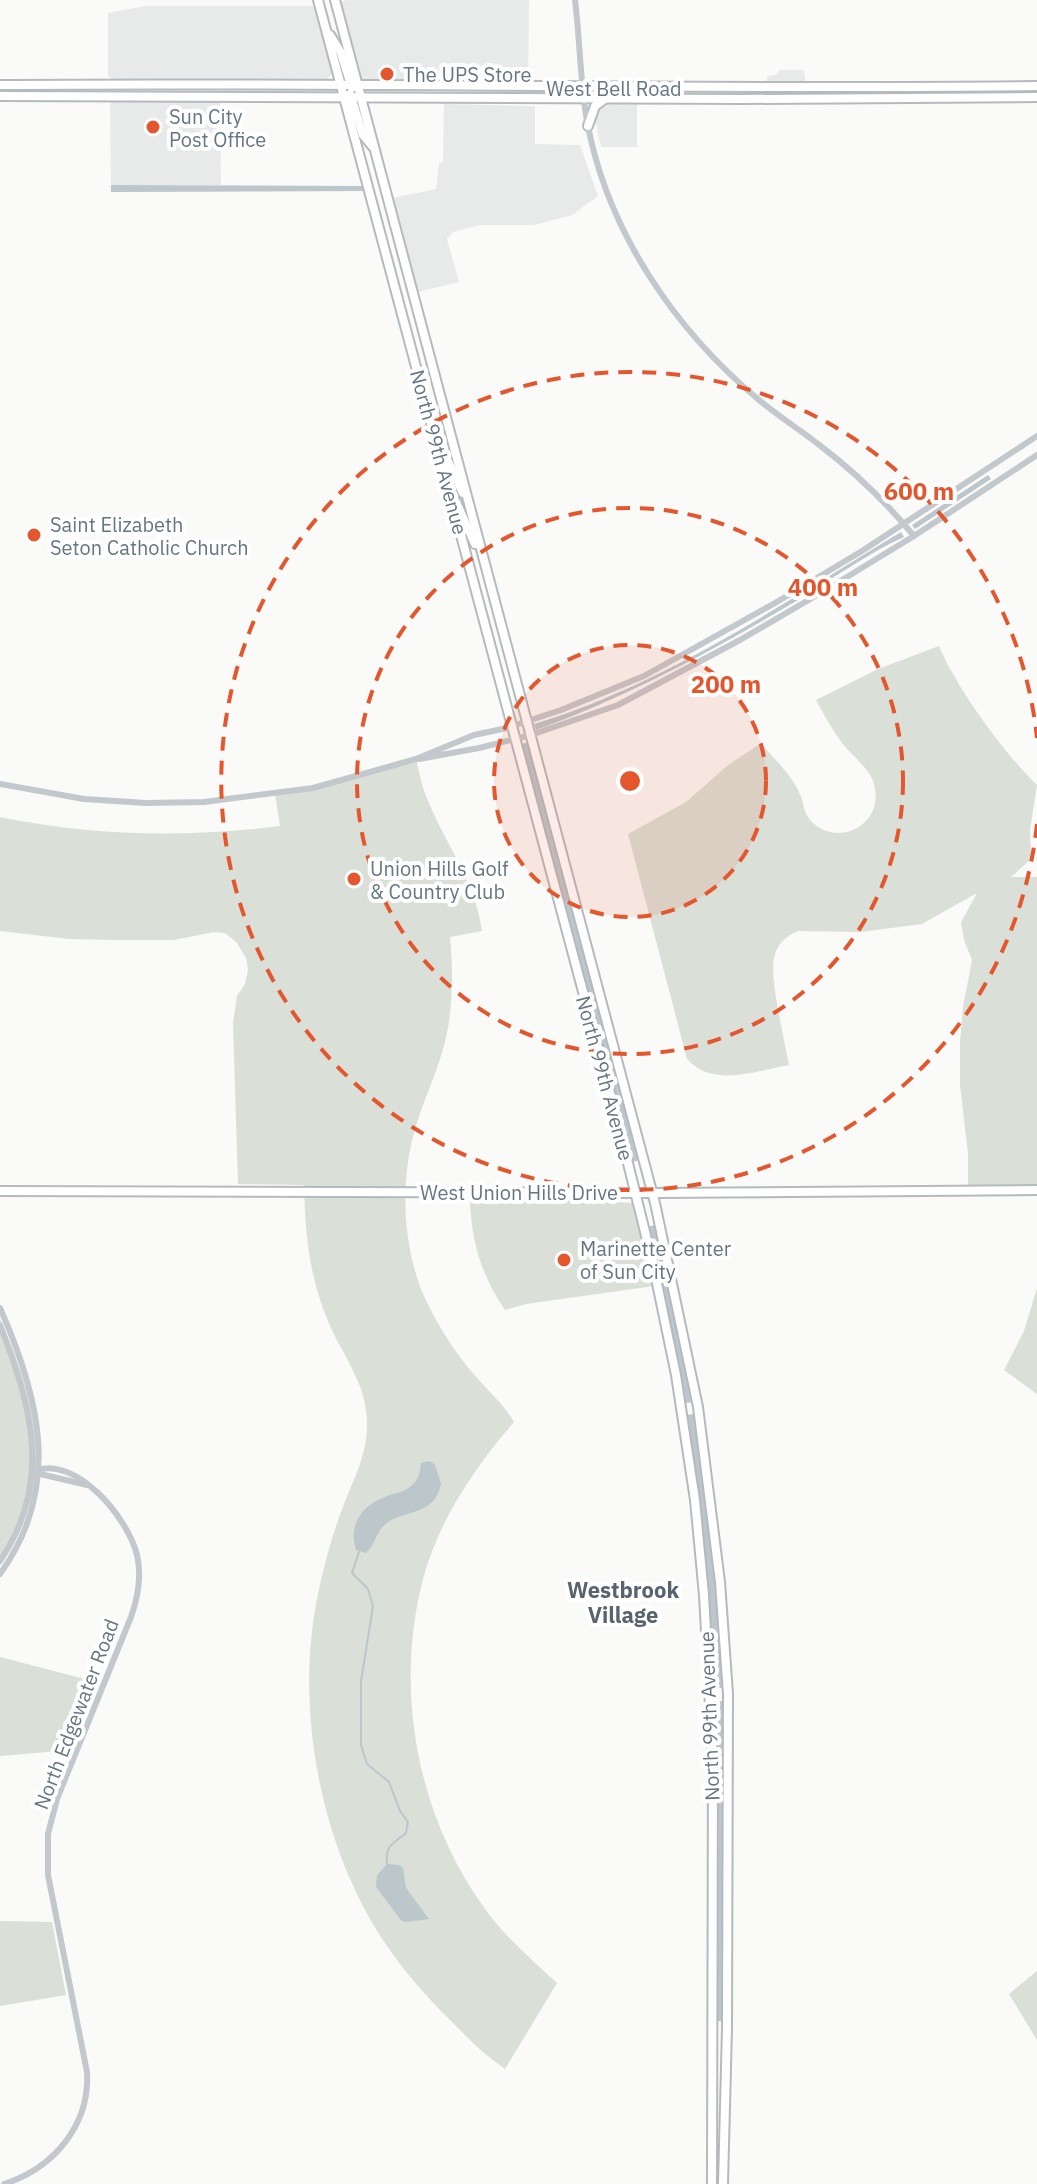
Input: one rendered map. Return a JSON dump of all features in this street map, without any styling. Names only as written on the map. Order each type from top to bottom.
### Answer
[{"type":"main road","name":"North 99th Avenue","points":[[318,0],[327,32],[350,85]]},
{"type":"main road","name":"North 99th Avenue","points":[[335,0],[365,173],[635,1193],[661,1300],[680,1398],[695,1500],[704,1595],[713,1760],[712,2184]]},
{"type":"main road","name":"West Bell Road","points":[[0,85],[794,89],[1037,86]]},
{"type":"main road","points":[[350,85],[352,97]]},
{"type":"main road","points":[[496,87],[496,98]]},
{"type":"main road","name":"West Bell Road","points":[[0,96],[1037,97]]},
{"type":"main road","name":"North 99th Avenue","points":[[352,97],[363,135],[376,150],[652,1193],[698,1407],[725,1654],[729,1807],[723,2184]]},
{"type":"main road","points":[[588,126],[592,110],[606,98]]},
{"type":"main road","points":[[365,173],[381,169]]},
{"type":"main road","points":[[434,432],[459,487],[467,496]]},
{"type":"main road","points":[[452,500],[458,505],[485,567]]},
{"type":"main road","name":"West Union Hills Drive","points":[[0,1191],[652,1193],[1037,1190]]},
{"type":"street","points":[[575,0],[588,126],[600,169],[625,230],[649,274],[678,317],[717,364],[860,478],[914,536]]},
{"type":"street","points":[[0,784],[84,799],[146,803],[204,802],[313,788],[416,759],[474,735],[512,726],[597,697],[658,668],[775,603],[904,524],[1037,436]]},
{"type":"street","points":[[416,759],[452,754],[531,735],[618,705],[782,616],[914,536],[1037,455]]},
{"type":"street","points":[[0,1308],[12,1334],[36,1413],[37,1472],[35,1500],[20,1541],[0,1574]]},
{"type":"street","points":[[0,1325],[29,1413],[37,1472],[23,1517],[0,1561]]},
{"type":"street","name":"North Edgewater Road","points":[[4,2184],[30,2174],[57,2154],[75,2127],[85,2102],[87,2081],[48,1875],[48,1834],[57,1799],[131,1617],[139,1586],[138,1557],[126,1525],[106,1499],[87,1485],[37,1472]]},
{"type":"shaded area","points":[[529,0],[528,83],[451,79],[364,80],[360,77],[340,2]]},
{"type":"shaded area","points":[[145,6],[314,6],[333,73],[325,81],[114,81],[108,76],[108,13]]},
{"type":"shaded area","points":[[780,70],[804,70],[806,85],[766,85],[767,77]]},
{"type":"shaded area","points":[[113,100],[220,100],[221,185],[111,185],[110,105]]},
{"type":"shaded area","points":[[637,103],[637,147],[601,147],[594,115],[601,104]]},
{"type":"shaded area","points":[[444,104],[535,106],[535,144],[580,145],[598,196],[572,215],[535,225],[480,225],[453,232],[447,239],[459,282],[418,292],[393,198],[436,189],[439,163],[443,163]]},
{"type":"shaded area","points":[[111,185],[362,186],[363,191],[111,192]]},
{"type":"shaded area","points":[[988,475],[991,479],[915,529],[912,525]]},
{"type":"shaded area","points":[[901,532],[904,537],[699,656],[603,703],[536,730],[534,724],[630,687],[723,640]]},
{"type":"shaded area","points":[[939,646],[982,720],[1037,785],[1030,830],[1031,859],[1011,877],[1037,877],[1037,1185],[968,1185],[960,1042],[972,960],[961,922],[977,893],[922,924],[861,932],[798,931],[790,935],[777,949],[773,967],[789,1065],[735,1075],[709,1073],[687,1059],[628,834],[686,802],[727,766],[761,743],[796,785],[810,820],[834,833],[858,828],[874,809],[876,796],[873,781],[842,743],[816,700],[878,669]]},
{"type":"shaded area","points":[[528,742],[640,1160],[632,1162],[620,1127],[519,745]]},
{"type":"shaded area","points":[[416,759],[433,813],[473,895],[482,931],[450,937],[452,982],[448,1028],[411,1146],[407,1167],[407,1232],[416,1274],[439,1324],[464,1362],[514,1422],[460,1496],[430,1557],[415,1621],[411,1664],[412,1708],[428,1793],[462,1873],[501,1929],[557,1983],[505,2069],[438,2008],[385,1943],[362,1905],[344,1864],[318,1775],[309,1683],[311,1638],[326,1561],[363,1455],[367,1433],[366,1407],[358,1381],[328,1321],[316,1287],[307,1237],[304,1185],[238,1184],[233,1023],[237,996],[245,984],[248,970],[246,958],[237,943],[225,933],[214,932],[174,940],[115,940],[69,939],[0,931],[0,817],[70,828],[139,833],[209,832],[280,826],[275,794],[313,788]]},
{"type":"shaded area","name":"Marinette Center of Sun City","points":[[470,1198],[633,1203],[654,1286],[526,1304],[505,1310],[479,1257]]},
{"type":"shaded area","points":[[655,1225],[694,1402],[685,1403],[647,1227]]},
{"type":"shaded area","points":[[1037,1288],[1037,1394],[1004,1370],[1024,1331]]},
{"type":"shaded area","points":[[0,1319],[28,1396],[38,1457],[37,1475],[27,1511],[0,1566]]},
{"type":"shaded area","points":[[693,1414],[703,1462],[714,1556],[724,1688],[715,1688],[686,1415]]},
{"type":"shaded area","points":[[430,1461],[435,1465],[441,1483],[433,1501],[388,1522],[366,1553],[356,1550],[354,1532],[364,1510],[378,1500],[409,1488],[420,1473],[421,1463]]},
{"type":"shaded area","points":[[0,1657],[100,1683],[72,1750],[0,1756]]},
{"type":"shaded area","points":[[722,1701],[725,1749],[724,2021],[716,2021],[714,1702]]},
{"type":"shaded area","points":[[387,1864],[403,1868],[406,1888],[429,1919],[401,1920],[376,1887],[377,1875]]},
{"type":"shaded area","points":[[0,1921],[52,1922],[66,1995],[0,2006]]},
{"type":"shaded area","points":[[1037,1971],[1037,2040],[1009,1994]]},
{"type":"waterway","points":[[359,1552],[352,1573],[368,1589],[373,1606],[361,1681],[361,1745],[367,1764],[389,1782],[400,1811],[408,1822],[406,1833],[389,1849],[387,1864]]},
{"type":"place","name":"The UPS Store","points":[[387,74]]},
{"type":"place","name":"Sun City Post Office","points":[[153,127]]},
{"type":"place","name":"Saint Elizabeth Seton Catholic Church","points":[[34,535]]},
{"type":"place","name":"Union Hills Golf & Country Club","points":[[354,879]]},
{"type":"place","name":"Marinette Center of Sun City","points":[[564,1260]]},
{"type":"district","name":"Westbrook Village","points":[[623,1602]]}]
